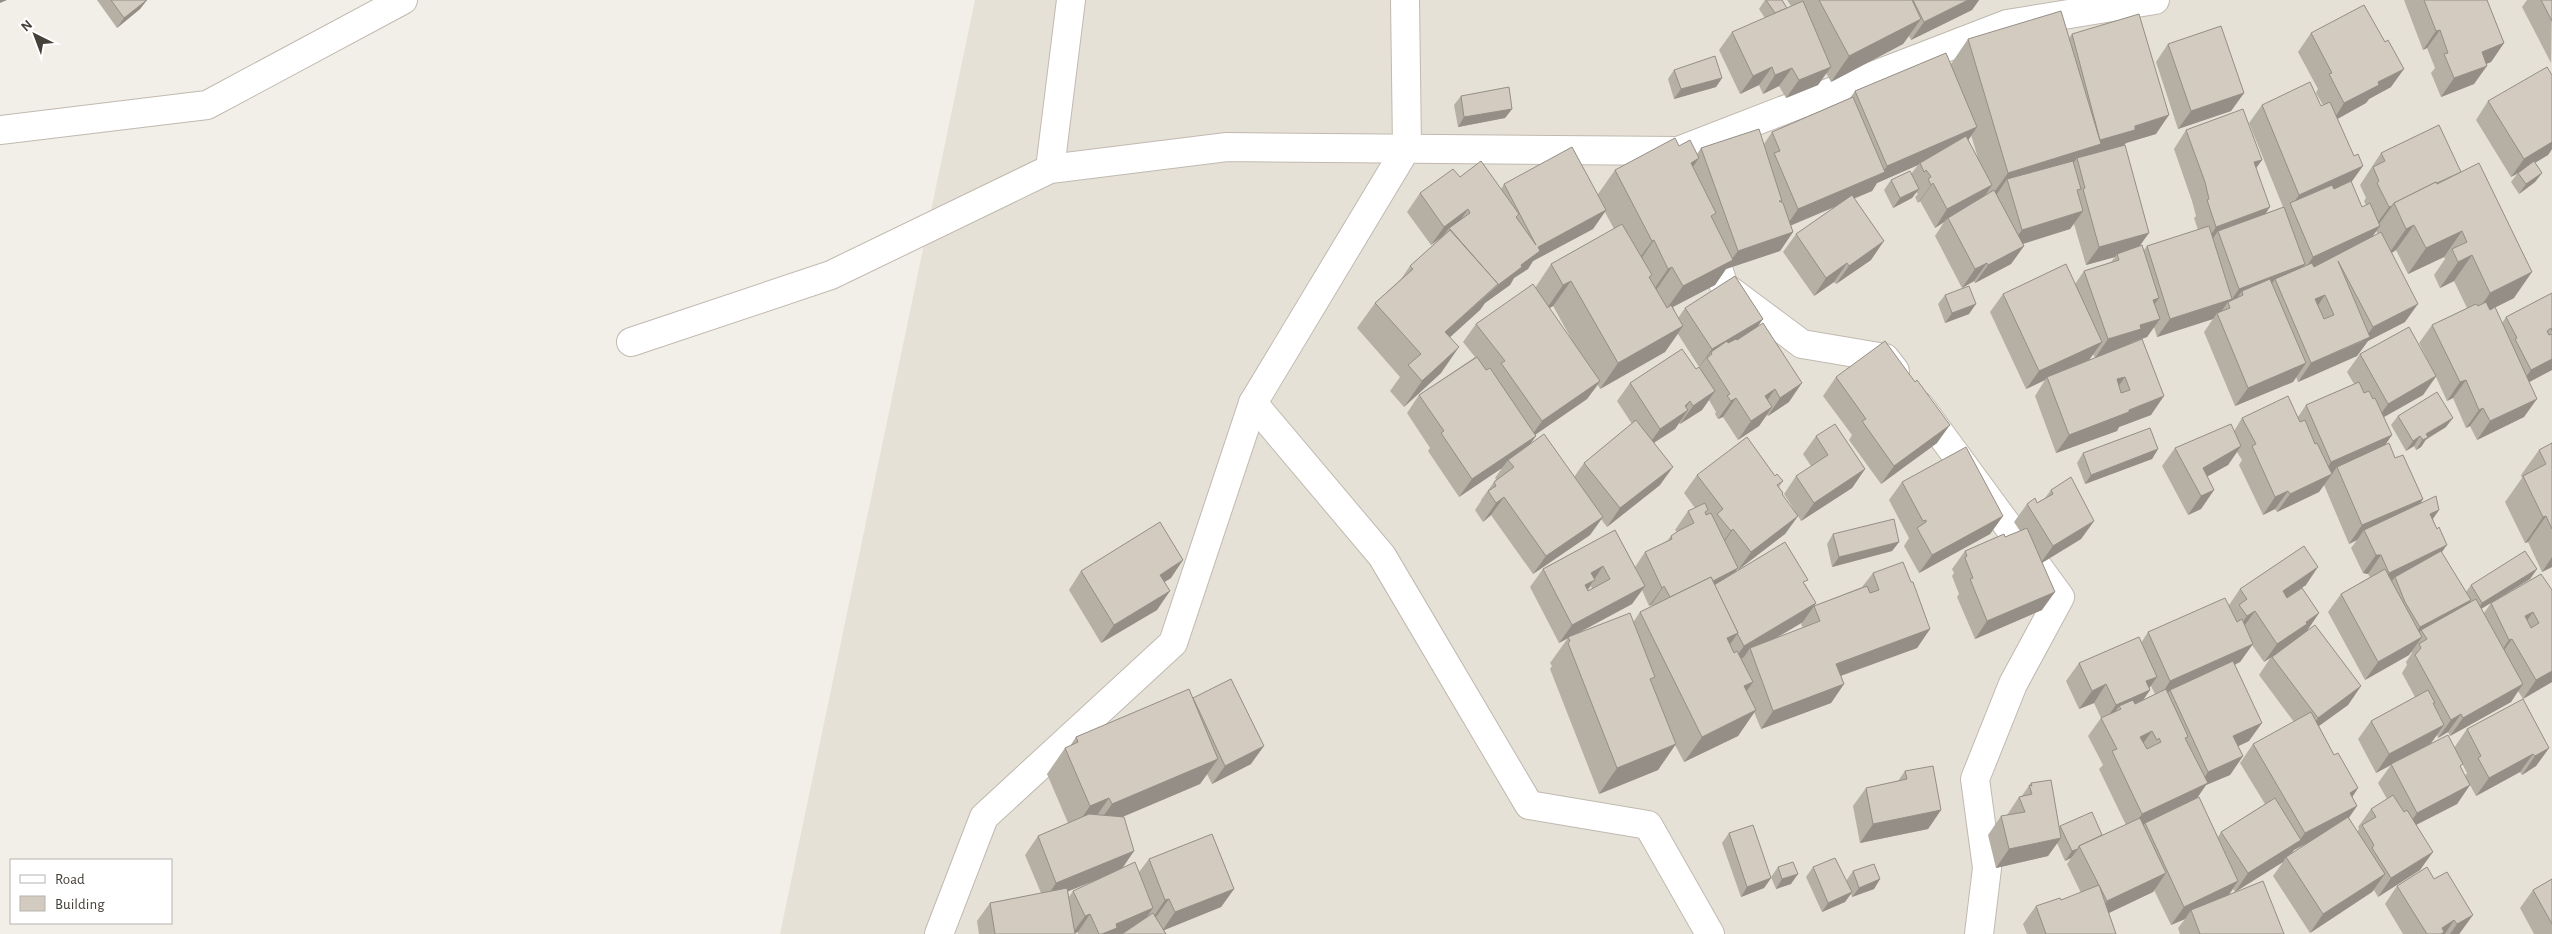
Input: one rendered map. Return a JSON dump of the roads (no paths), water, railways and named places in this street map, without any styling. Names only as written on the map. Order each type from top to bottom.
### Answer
[{"type":"street","points":[[0,130],[207,105],[403,0]]},
{"type":"street","points":[[1050,170],[1071,0]]},
{"type":"street","points":[[939,934],[984,817],[1173,643],[1253,403],[1407,147],[1405,0]]},
{"type":"street","points":[[631,342],[831,275],[1050,170],[1228,147],[1407,147],[1678,151],[2007,24],[2155,0]]},
{"type":"street","points":[[1678,151],[1687,178]]},
{"type":"street","points":[[1700,214],[1724,286],[1802,344],[1885,358],[2060,597],[2013,684],[1975,780],[1987,868],[1979,934]]},
{"type":"street","points":[[1253,403],[1382,556],[1529,805],[1648,825],[1710,934]]}]
